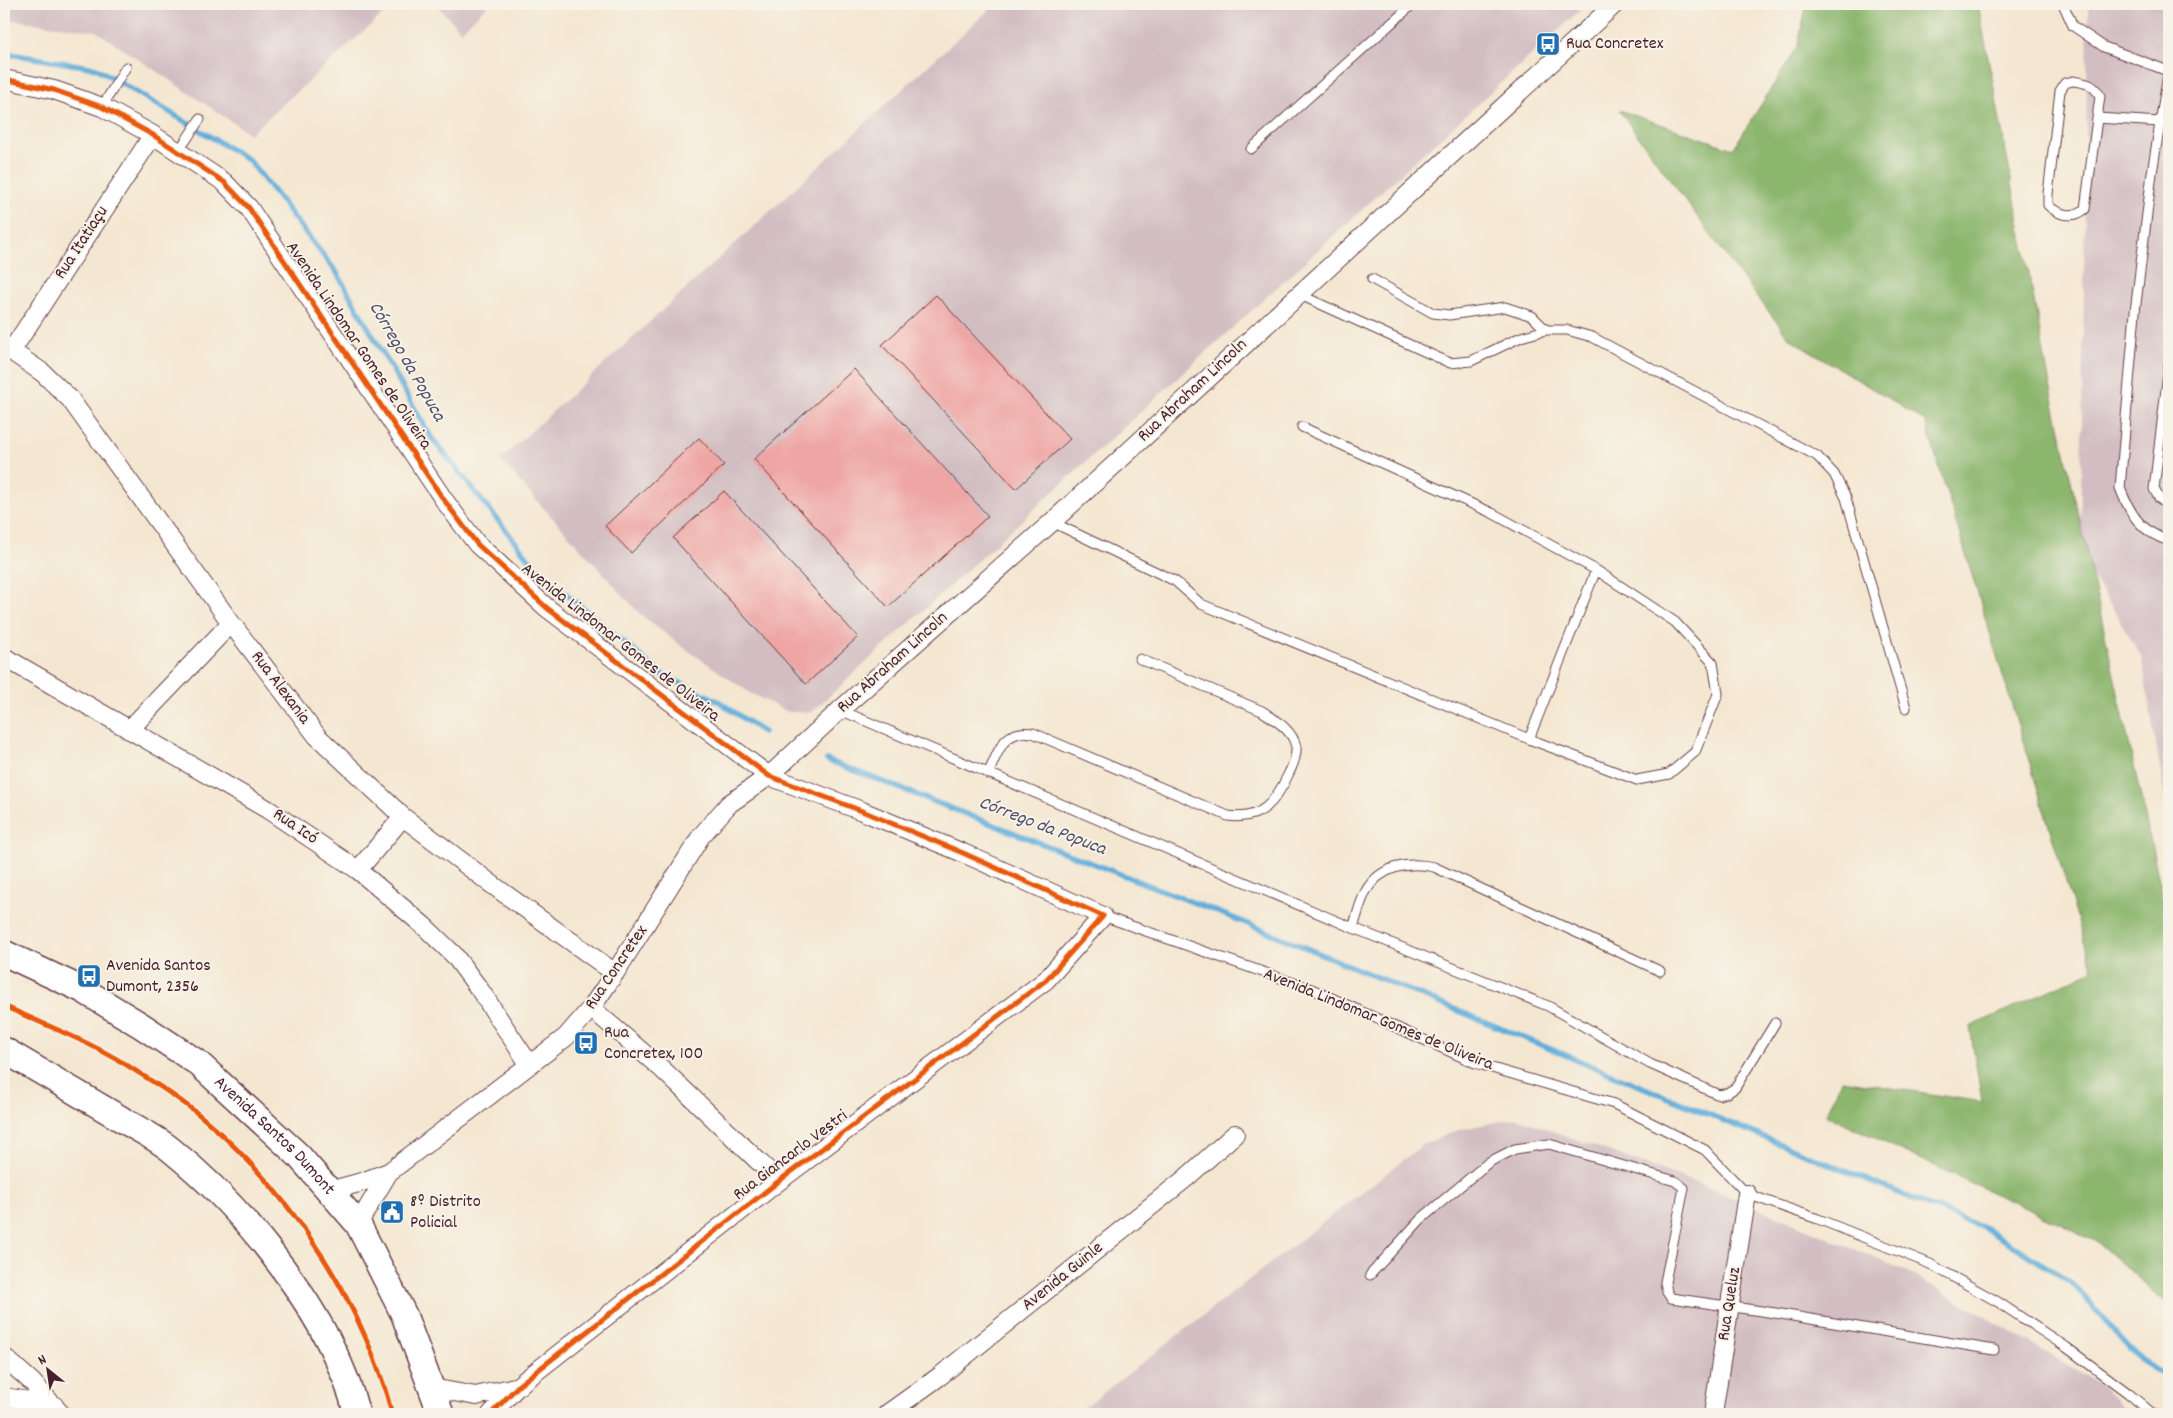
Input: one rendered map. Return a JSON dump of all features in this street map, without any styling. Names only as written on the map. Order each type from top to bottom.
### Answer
[{"type":"main road","name":"Avenida Santos Dumont","points":[[8,956],[83,990],[198,1063],[298,1155],[358,1224],[404,1315],[441,1414]]},
{"type":"main road","points":[[4,1050],[169,1148],[226,1200],[293,1281],[326,1338],[352,1394],[357,1414]]},
{"type":"street","name":"Rua Abraham Lincoln","points":[[769,776],[840,710],[1052,522],[1615,4]]},
{"type":"street","name":"Avenida Lindomar Gomes de Oliveira","points":[[4,79],[54,90],[102,107],[153,135],[224,182],[249,208],[444,500],[477,544],[547,608],[769,776],[862,811],[954,849],[1103,916]]},
{"type":"street","name":"Rua Itatiaçu","points":[[8,348],[153,135]]},
{"type":"street","name":"Rua Alexania","points":[[8,348],[43,373],[70,399],[231,623],[317,736],[403,817],[494,886],[615,972]]},
{"type":"street","points":[[129,730],[231,623]]},
{"type":"street","name":"Rua Icó","points":[[4,657],[267,809],[358,870],[424,926],[454,955],[480,990],[529,1064]]},
{"type":"street","name":"Rua Concretex","points":[[329,1191],[389,1172],[566,1037],[591,1008],[701,836],[729,804],[769,776]]},
{"type":"street","points":[[358,870],[403,817]]},
{"type":"street","name":"Rua Giancarlo Vestri","points":[[491,1414],[519,1386],[779,1181],[1046,980],[1103,916]]},
{"type":"street","points":[[591,1008],[662,1069],[779,1181]]},
{"type":"street","name":"Avenida Guinle","points":[[887,1414],[940,1376],[1186,1178],[1234,1134]]},
{"type":"street","name":"Rua Concretex","points":[[358,1224],[389,1172]]},
{"type":"street","name":"Rua Queluz","points":[[1713,1414],[1747,1194]]},
{"type":"street","points":[[4,1357],[32,1382],[57,1410]]},
{"type":"street","name":"Rua Giancarlo Vestri","points":[[432,1388],[476,1396],[519,1386]]},
{"type":"street","points":[[4,1397],[57,1410]]},
{"type":"lane","points":[[1252,149],[1413,4]]},
{"type":"lane","points":[[2064,4],[2073,26],[2104,46],[2168,70],[2134,312],[2120,488],[2129,511],[2147,530],[2169,541]]},
{"type":"lane","points":[[102,107],[126,67]]},
{"type":"lane","points":[[2081,82],[2096,88],[2100,96],[2097,118],[2085,209],[2071,215],[2055,212],[2048,205],[2048,194],[2060,91],[2065,83],[2081,82]]},
{"type":"lane","points":[[2097,118],[2160,122]]},
{"type":"lane","points":[[178,152],[188,134],[200,119]]},
{"type":"lane","points":[[1372,279],[1433,313],[1450,315],[1505,306],[1532,316],[1546,330]]},
{"type":"lane","points":[[1298,294],[1450,363],[1472,362],[1521,337],[1546,330],[1567,330],[1592,337],[1817,456],[1834,474],[1846,498],[1906,708]]},
{"type":"lane","points":[[2169,364],[2154,489],[2159,498],[2169,506]]},
{"type":"lane","points":[[1052,522],[1175,581],[1201,604],[1528,739],[1637,780],[1670,774],[1695,752],[1718,694],[1713,663],[1675,622],[1596,570],[1492,513],[1302,427]]},
{"type":"lane","points":[[1528,739],[1596,570]]},
{"type":"lane","points":[[988,774],[1002,744],[1010,736],[1021,732],[1032,734],[1228,816],[1243,818],[1257,813],[1271,803],[1281,791],[1295,760],[1296,747],[1290,734],[1280,723],[1262,711],[1140,659]]},
{"type":"lane","points":[[840,710],[1353,928],[1548,1006],[1650,1064],[1719,1095],[1728,1094],[1735,1088],[1775,1023]]},
{"type":"lane","points":[[1353,928],[1366,891],[1374,880],[1402,864],[1419,863],[1434,867],[1660,971]]},
{"type":"lane","name":"Avenida Lindomar Gomes de Oliveira","points":[[1103,916],[1314,990],[1475,1063],[1614,1104],[1705,1150],[1747,1194],[1818,1219],[1930,1264],[1998,1302],[2066,1347],[2153,1414]]},
{"type":"lane","points":[[1370,1275],[1421,1219],[1489,1162],[1515,1148],[1549,1144],[1675,1181],[1684,1188],[1665,1282],[1667,1292],[1671,1298],[1994,1350]]},
{"type":"shaded area","points":[[4,4],[394,4],[250,134],[96,31],[4,19]]},
{"type":"shaded area","points":[[436,4],[489,4],[461,31]]},
{"type":"shaded area","points":[[995,4],[1587,4],[812,712],[788,712],[750,693],[680,645],[640,614],[500,460]]},
{"type":"shaded area","points":[[2088,4],[2169,4],[2169,821],[2141,656],[2080,555]]},
{"type":"shaded area","points":[[1517,1118],[1700,1184],[1910,1273],[2100,1384],[2126,1414],[1076,1414],[1424,1144],[1461,1129]]},
{"type":"green space","points":[[1807,4],[1978,4],[2050,385],[2169,925],[2169,1305],[2096,1241],[1826,1115],[1841,1080],[1982,1102],[1970,1027],[2093,970],[1925,421],[1789,338],[1619,110],[1733,149],[1797,48]]},
{"type":"building","points":[[936,295],[1070,439],[1016,489],[882,345]]},
{"type":"building","points":[[854,369],[988,516],[888,607],[754,459]]},
{"type":"building","points":[[699,438],[724,465],[631,553],[605,526]]},
{"type":"building","points":[[724,491],[858,637],[806,684],[673,538]]},
{"type":"waterway","name":"Córrego da Popuca","points":[[4,53],[96,68],[249,160],[337,273],[431,437],[538,570],[661,674],[718,701],[763,732]]},
{"type":"waterway","points":[[827,760],[1246,923],[1986,1229],[2071,1282],[2142,1362],[2169,1378]]},
{"type":"cycle path","points":[[4,79],[54,90],[102,107],[153,135],[224,182],[249,208],[444,500],[477,544],[547,608],[769,776],[862,811],[963,853],[1103,916],[1046,980],[779,1181],[519,1385],[491,1414]]},
{"type":"cycle path","points":[[4,1006],[107,1053],[193,1110],[241,1153],[270,1185],[297,1220],[322,1256],[344,1294],[364,1333],[380,1373],[392,1414]]},
{"type":"place","name":"Rua Concretex","points":[[1548,44]]},
{"type":"place","name":"Avenida Santos Dumont, 2356","points":[[89,976]]},
{"type":"place","name":"Rua Concretex, 100","points":[[586,1043]]},
{"type":"place","name":"8º Distrito Policial","points":[[392,1212]]}]
